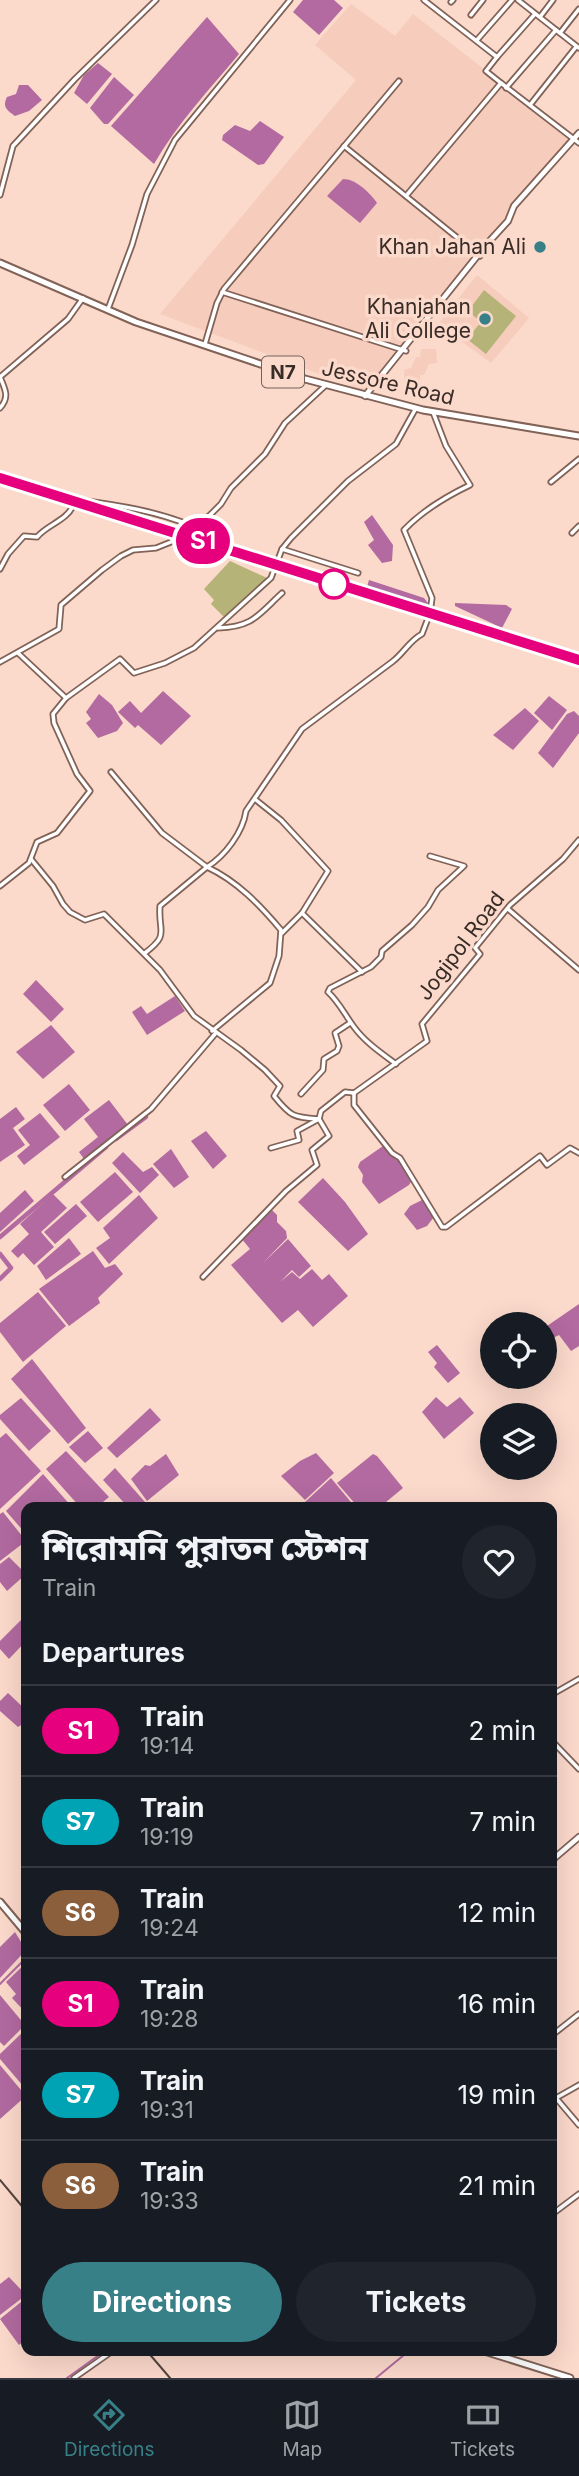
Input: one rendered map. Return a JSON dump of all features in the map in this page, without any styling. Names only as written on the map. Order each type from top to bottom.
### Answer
[{"type":"highway","name":"Jessore Road","points":[[0,263],[136,322],[365,397],[433,412],[579,436]]},
{"type":"highway","points":[[0,1902],[21,1927]]},
{"type":"highway","points":[[500,2356],[570,2378]]},
{"type":"street","points":[[0,195],[2,179],[13,146],[75,79],[156,0]]},
{"type":"street","points":[[108,309],[132,245],[147,194],[175,139],[290,0]]},
{"type":"street","points":[[424,0],[497,57]]},
{"type":"street","points":[[471,15],[483,0]]},
{"type":"street","points":[[477,40],[512,0]]},
{"type":"street","points":[[518,0],[578,47],[530,105]]},
{"type":"street","points":[[540,17],[553,0]]},
{"type":"street","points":[[506,88],[579,9]]},
{"type":"street","points":[[365,397],[479,255],[510,222],[516,206],[577,138],[486,71],[535,13]]},
{"type":"street","points":[[204,345],[222,292],[399,81]]},
{"type":"street","points":[[406,196],[501,83]]},
{"type":"street","points":[[344,146],[479,255]]},
{"type":"street","points":[[222,292],[405,350]]},
{"type":"street","points":[[0,408],[6,401],[6,392],[0,377],[68,319],[83,298]]},
{"type":"street","points":[[0,662],[58,629],[61,605],[102,570],[133,550],[156,548],[183,536],[192,526],[209,516],[231,488],[265,454],[285,424],[326,385]]},
{"type":"street","points":[[0,886],[29,863],[37,842],[57,833],[90,791],[77,774],[54,723],[53,714],[66,698],[120,659],[134,673],[165,663],[194,648],[271,578],[282,550],[327,500],[396,444],[416,408]]},
{"type":"street","points":[[145,954],[162,936],[160,905],[217,862],[244,824],[246,811],[302,729],[401,655],[410,641],[422,634],[432,598],[404,530],[417,516],[441,499],[470,485],[446,446],[433,412]]},
{"type":"street","points":[[551,482],[579,459]]},
{"type":"street","points":[[0,569],[8,554],[24,536],[37,537],[44,529],[54,526],[74,504],[78,505],[79,500],[146,512],[192,526]]},
{"type":"street","points":[[572,533],[579,526]]},
{"type":"street","points":[[282,550],[358,573]]},
{"type":"street","points":[[216,628],[239,627],[253,620],[282,593]]},
{"type":"street","points":[[18,653],[66,698]]},
{"type":"street","points":[[65,1177],[152,1109],[214,1032],[270,983],[279,956],[281,930],[249,896],[162,832],[111,772]]},
{"type":"street","points":[[256,800],[281,820],[328,871],[302,913],[281,934]]},
{"type":"street","name":"Jogipol Road","points":[[319,1119],[321,1111],[345,1092],[354,1093],[427,1041],[422,1024],[480,954],[475,948],[508,909],[563,859],[579,840]]},
{"type":"street","points":[[396,1064],[367,1042],[328,992],[330,988],[371,967],[383,951],[428,907],[438,890],[464,866],[430,856]]},
{"type":"street","points":[[31,859],[70,912],[85,920],[104,914],[160,970],[194,1016],[265,1070],[280,1086],[274,1096],[284,1108],[295,1117],[319,1119]]},
{"type":"street","points":[[508,909],[579,970]]},
{"type":"street","points":[[302,913],[362,972]]},
{"type":"street","points":[[301,1094],[323,1070],[324,1059],[337,1051],[339,1046],[335,1033],[351,1023]]},
{"type":"street","points":[[354,1093],[354,1105],[392,1153],[400,1158],[442,1227],[446,1227],[540,1156],[547,1165],[570,1148],[579,1153]]},
{"type":"street","points":[[271,1147],[299,1140],[297,1131],[319,1119]]},
{"type":"street","points":[[203,1277],[286,1191],[317,1165],[312,1150],[330,1136],[319,1119]]},
{"type":"street","points":[[557,1692],[579,1679]]},
{"type":"street","points":[[557,1746],[579,1769]]},
{"type":"street","points":[[557,1856],[579,1837]]},
{"type":"street","points":[[557,2031],[579,2014]]},
{"type":"street","points":[[557,2097],[579,2085]]},
{"type":"street","points":[[557,2102],[579,2125]]},
{"type":"street","points":[[557,2210],[579,2194]]},
{"type":"street","points":[[74,2378],[105,2356]]},
{"type":"shaded area","points":[[303,0],[334,0],[343,8],[319,35],[293,12]]},
{"type":"shaded area","points":[[351,4],[395,36],[413,14],[574,139],[514,206],[508,221],[368,392],[160,314],[356,80],[315,45]]},
{"type":"shaded area","points":[[207,17],[239,54],[183,121],[154,164],[111,126]]},
{"type":"shaded area","points":[[98,63],[112,74],[87,104],[74,93],[84,75]]},
{"type":"shaded area","points":[[114,77],[134,95],[108,124],[104,124],[90,108]]},
{"type":"shaded area","points":[[19,85],[28,85],[42,100],[29,111],[15,116],[5,103],[7,97],[16,94]]},
{"type":"shaded area","points":[[260,121],[284,137],[264,164],[258,165],[222,140],[223,135],[235,125],[250,131]]},
{"type":"shaded area","points":[[343,179],[358,184],[377,203],[360,223],[327,196]]},
{"type":"shaded area","name":"Khanjahan Ali College","points":[[477,275],[529,318],[491,363],[438,324]]},
{"type":"shaded area","points":[[484,290],[516,316],[486,354],[467,339],[481,322],[468,311]]},
{"type":"shaded area","points":[[421,349],[436,349],[437,363],[429,364],[424,375],[420,375],[420,383],[405,384],[404,370],[411,368],[416,357],[420,357]]},
{"type":"shaded area","points":[[372,515],[393,545],[392,561],[382,563],[368,545],[374,540],[364,522]]},
{"type":"shaded area","points":[[230,561],[267,578],[224,617],[211,604],[214,600],[204,589]]},
{"type":"shaded area","points":[[369,580],[424,598],[428,603],[426,607],[367,587]]},
{"type":"shaded area","points":[[455,603],[506,605],[512,609],[502,628],[455,606]]},
{"type":"shaded area","points":[[163,691],[191,716],[161,745],[138,725],[135,728],[118,712],[130,701],[141,713]]},
{"type":"shaded area","points":[[99,694],[112,705],[123,723],[117,731],[98,738],[86,723],[91,719],[86,712]]},
{"type":"shaded area","points":[[549,696],[567,710],[552,730],[534,713]]},
{"type":"shaded area","points":[[525,708],[539,721],[513,750],[493,735]]},
{"type":"shaded area","points":[[574,711],[579,716],[579,733],[553,768],[538,753],[567,714]]},
{"type":"shaded area","points":[[36,980],[64,1009],[51,1022],[23,994]]},
{"type":"shaded area","points":[[175,996],[185,1011],[147,1035],[132,1012],[141,1006],[147,1014]]},
{"type":"shaded area","points":[[51,1025],[75,1052],[43,1079],[16,1052]]},
{"type":"shaded area","points":[[69,1084],[90,1110],[65,1131],[43,1105]]},
{"type":"shaded area","points":[[109,1100],[128,1125],[84,1159],[79,1152],[98,1137],[84,1119]]},
{"type":"shaded area","points":[[16,1107],[25,1119],[13,1128],[25,1145],[0,1162],[0,1119]]},
{"type":"shaded area","points":[[40,1113],[60,1137],[24,1165],[17,1156],[30,1145],[18,1130]]},
{"type":"shaded area","points":[[206,1131],[227,1156],[213,1169],[191,1141]]},
{"type":"shaded area","points":[[383,1146],[400,1160],[412,1180],[409,1185],[379,1204],[362,1182],[363,1175],[358,1167],[360,1162]]},
{"type":"shaded area","points":[[171,1149],[189,1177],[174,1188],[153,1164]]},
{"type":"shaded area","points":[[123,1152],[143,1172],[152,1167],[159,1175],[140,1193],[112,1163]]},
{"type":"shaded area","points":[[115,1172],[133,1192],[98,1222],[80,1202]]},
{"type":"shaded area","points":[[323,1178],[345,1202],[368,1234],[348,1251],[298,1202]]},
{"type":"shaded area","points":[[25,1190],[34,1201],[0,1232],[0,1213]]},
{"type":"shaded area","points":[[53,1194],[67,1208],[41,1232],[54,1247],[34,1265],[23,1253],[18,1258],[11,1251],[29,1234],[20,1224]]},
{"type":"shaded area","points":[[139,1195],[158,1218],[109,1264],[96,1248],[110,1238],[103,1228]]},
{"type":"shaded area","points":[[422,1200],[434,1217],[427,1226],[417,1230],[404,1214],[410,1206]]},
{"type":"shaded area","points":[[76,1204],[87,1216],[55,1244],[44,1232]]},
{"type":"shaded area","points":[[272,1210],[277,1215],[277,1222],[286,1231],[287,1238],[263,1263],[288,1239],[311,1266],[299,1277],[292,1270],[280,1282],[292,1272],[300,1279],[312,1269],[322,1280],[329,1274],[348,1296],[313,1327],[298,1310],[282,1323],[231,1265],[250,1249],[241,1238]]},
{"type":"shaded area","points":[[69,1238],[81,1254],[46,1280],[37,1266]]},
{"type":"shaded area","points":[[93,1251],[105,1268],[115,1264],[123,1274],[98,1298],[100,1303],[69,1326],[39,1289]]},
{"type":"shaded area","points":[[38,1292],[66,1326],[23,1362],[0,1332],[0,1323]]},
{"type":"shaded area","points":[[579,1304],[579,1346],[571,1351],[559,1335],[557,1336],[557,1319]]},
{"type":"shaded area","points":[[437,1345],[460,1373],[448,1383],[434,1367],[437,1363],[428,1352]]},
{"type":"shaded area","points":[[32,1359],[86,1428],[68,1444],[11,1379]]},
{"type":"shaded area","points":[[436,1397],[447,1407],[460,1397],[474,1413],[444,1439],[422,1412]]},
{"type":"shaded area","points":[[21,1398],[51,1431],[29,1451],[0,1419],[0,1415]]},
{"type":"shaded area","points":[[150,1408],[161,1420],[117,1458],[107,1448]]},
{"type":"shaded area","points":[[88,1431],[103,1448],[85,1463],[69,1447]]},
{"type":"shaded area","points":[[6,1433],[41,1471],[0,1509],[0,1438]]},
{"type":"shaded area","points":[[66,1451],[109,1497],[103,1502],[76,1502],[46,1469]]},
{"type":"shaded area","points":[[316,1453],[334,1473],[305,1500],[281,1476],[300,1461]]},
{"type":"shaded area","points":[[166,1454],[179,1475],[147,1501],[131,1479],[145,1465],[150,1466]]},
{"type":"shaded area","points":[[373,1454],[403,1488],[386,1502],[354,1502],[337,1483]]},
{"type":"shaded area","points":[[115,1468],[145,1502],[123,1502],[103,1480]]},
{"type":"shaded area","points":[[43,1474],[68,1502],[21,1502],[21,1528],[6,1511]]},
{"type":"shaded area","points":[[331,1478],[351,1502],[305,1502]]},
{"type":"shaded area","points":[[3,1512],[21,1535],[21,1545],[0,1561],[0,1514]]},
{"type":"shaded area","points":[[9,1557],[21,1569],[21,1578],[7,1591],[0,1582],[0,1564]]},
{"type":"shaded area","points":[[21,1620],[21,1646],[9,1659],[0,1649],[0,1641]]},
{"type":"shaded area","points":[[8,1693],[21,1705],[21,1725],[18,1727],[0,1711],[0,1701]]},
{"type":"shaded area","points":[[15,1932],[21,1942],[21,1955],[0,1978],[0,1947]]},
{"type":"shaded area","points":[[21,1968],[21,2008],[12,1998],[16,1994],[6,1982]]},
{"type":"shaded area","points":[[0,1995],[21,2020],[21,2029],[4,2046],[0,2042]]},
{"type":"shaded area","points":[[21,2034],[21,2084],[0,2059],[0,2054]]},
{"type":"shaded area","points":[[0,2065],[21,2090],[21,2100],[0,2119]]},
{"type":"shaded area","points":[[9,2277],[21,2290],[21,2299],[0,2315],[0,2284]]},
{"type":"shaded area","points":[[21,2302],[19,2345],[0,2319]]},
{"type":"waterway","points":[[116,1139],[146,1117]]},
{"type":"waterway","points":[[0,1237],[106,1147]]},
{"type":"waterway","points":[[0,1254],[11,1268],[0,1279]]},
{"type":"waterway","points":[[0,1984],[21,1963]]},
{"type":"waterway","points":[[67,2378],[98,2356]]},
{"type":"waterway","points":[[376,2378],[403,2356]]},
{"type":"railway","points":[[0,478],[579,660]]},
{"type":"railway","points":[[0,2180],[21,2205]]},
{"type":"railway","points":[[151,2356],[170,2378]]},
{"type":"train","name":"S1","points":[[0,478],[579,660]]},
{"type":"place","name":"Khan Jahan Ali","points":[[540,247]]},
{"type":"place","name":"Khanjahan Ali College","points":[[485,319]]}]
